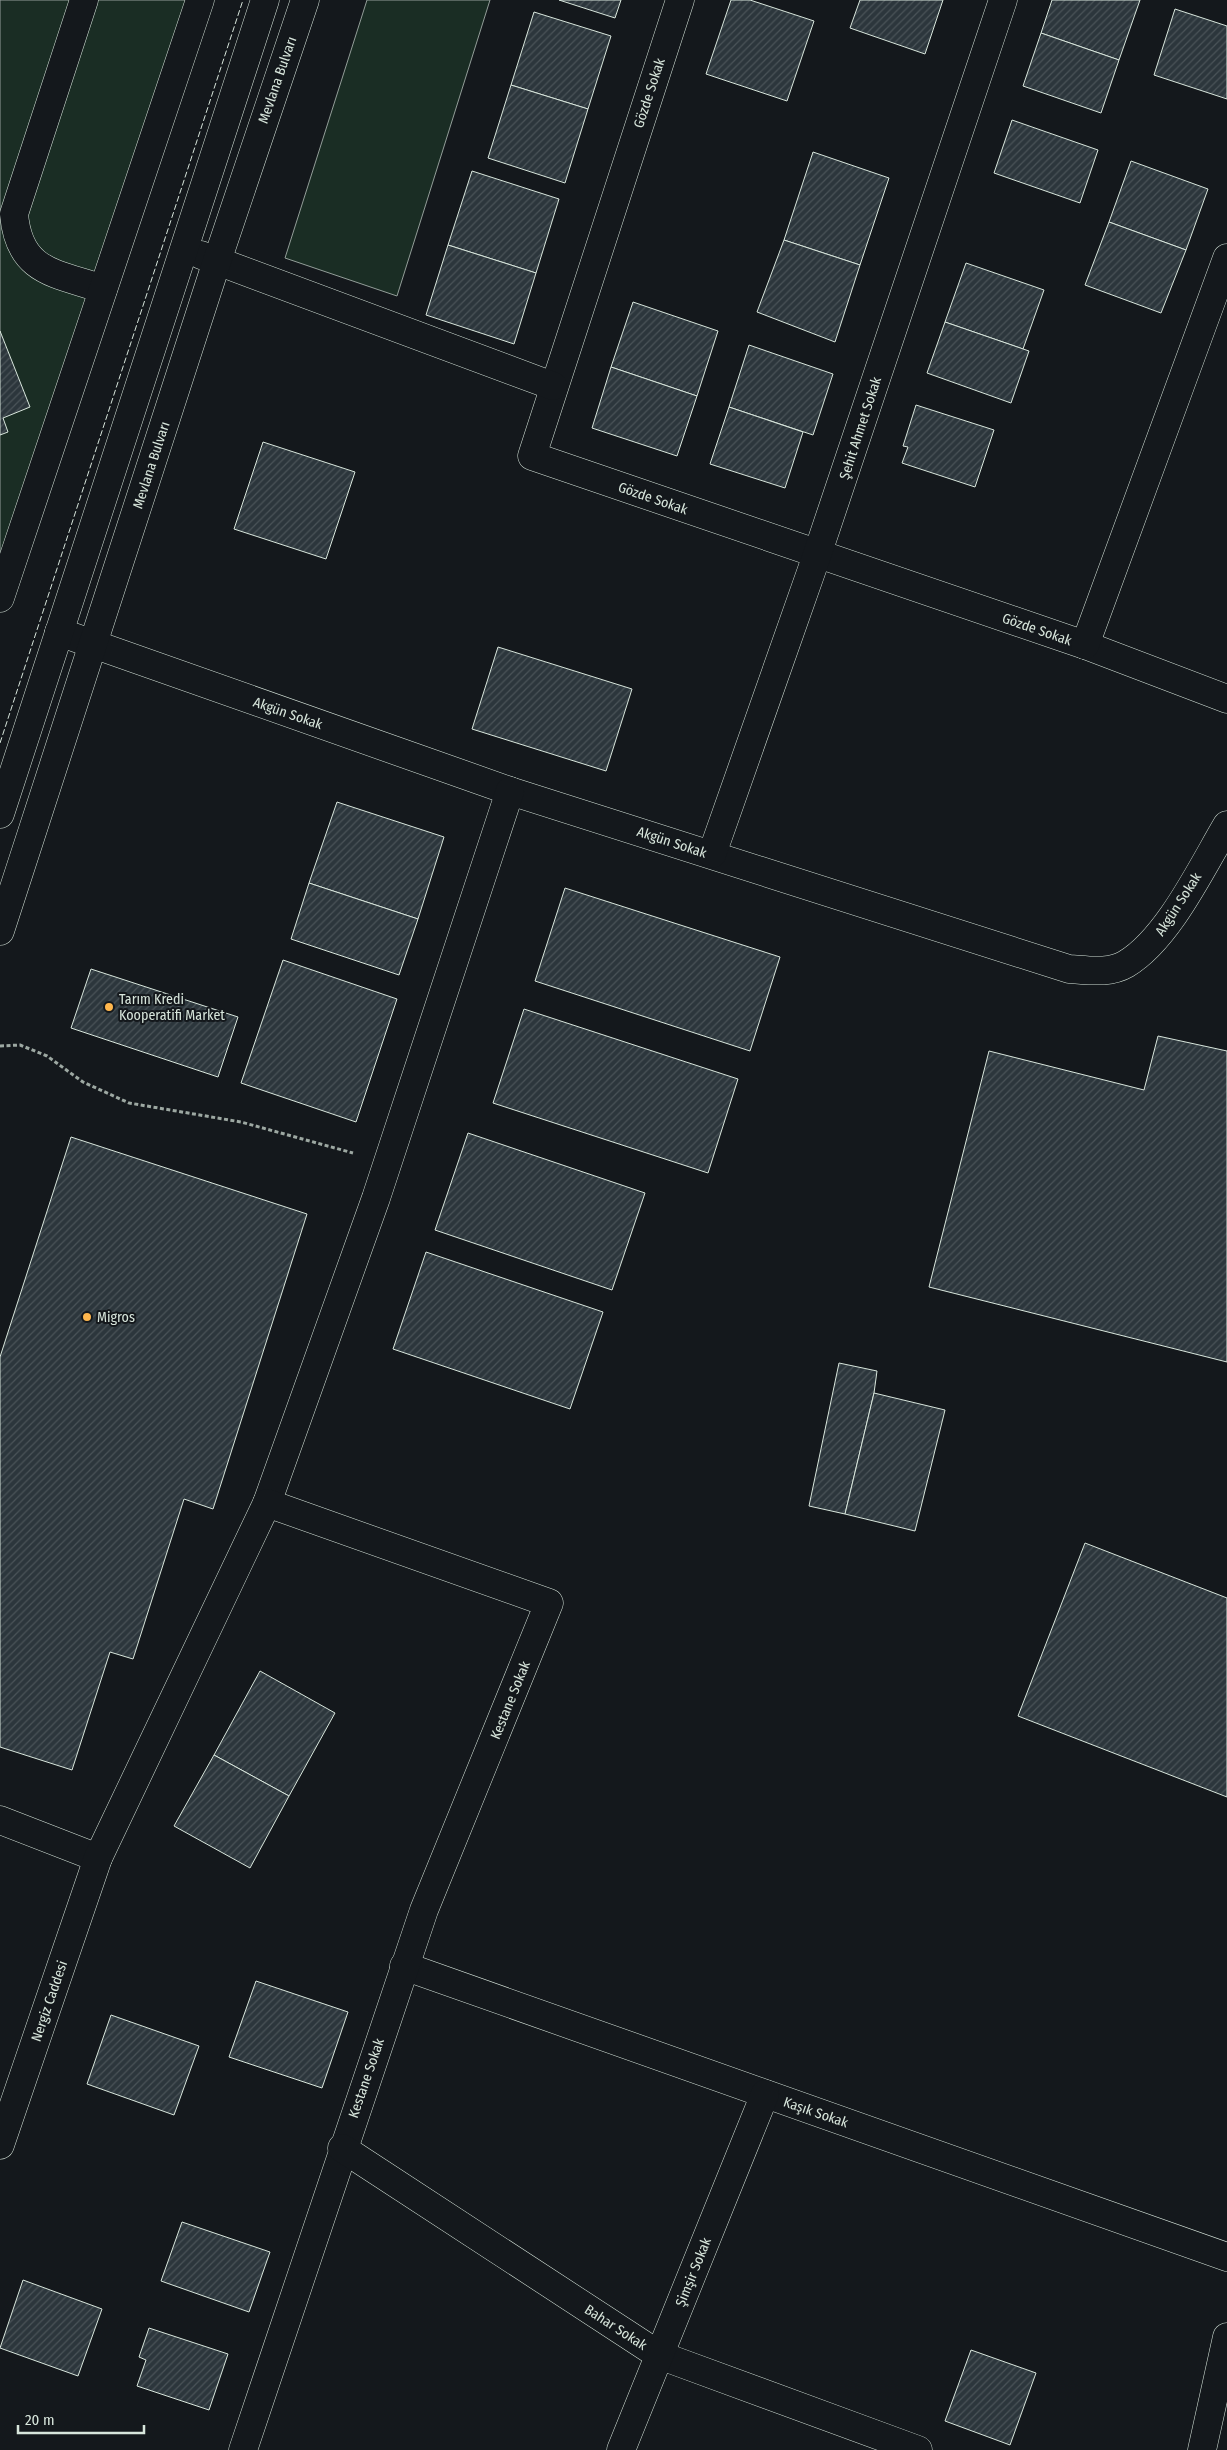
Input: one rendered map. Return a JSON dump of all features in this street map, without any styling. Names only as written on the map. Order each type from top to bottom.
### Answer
[{"type":"street","points":[[84,0],[14,214],[16,234],[27,256],[42,268],[103,290]]},
{"type":"street","points":[[0,598],[200,0]]},
{"type":"street","points":[[0,814],[265,0]]},
{"type":"street","name":"Mevlana Bulvarı","points":[[0,931],[217,261],[304,0]]},
{"type":"street","name":"Gözde Sokak","points":[[680,0],[553,386],[532,456],[817,555],[1085,645],[1227,700]]},
{"type":"street","name":"Şehit Ahmet Sokak","points":[[712,854],[817,555],[1002,0]]},
{"type":"street","points":[[184,250],[553,386]]},
{"type":"street","points":[[1085,645],[1227,258]]},
{"type":"street","name":"Akgün Sokak","points":[[59,632],[510,791],[1069,969],[1102,971],[1125,965],[1149,946],[1173,914],[1227,825]]},
{"type":"street","points":[[0,1820],[98,1858],[267,1503],[387,1162],[510,791]]},
{"type":"street","name":"Kestane Sokak","points":[[243,2450],[342,2148],[424,1910],[549,1604],[267,1503]]},
{"type":"street","name":"Nergiz Caddesi","points":[[0,2145],[98,1858]]},
{"type":"street","name":"Kaşık Sokak","points":[[404,1966],[1227,2257]]},
{"type":"street","name":"Şimşir Sokak","points":[[621,2450],[765,2094]]},
{"type":"street","name":"Bahar Sokak","points":[[342,2148],[659,2355],[918,2450]]},
{"type":"street","points":[[1202,2450],[1227,2337]]},
{"type":"path","points":[[0,1046],[20,1045],[47,1056],[83,1082],[129,1103],[241,1122],[387,1162]]},
{"type":"green space","points":[[0,0],[200,0],[0,598]]},
{"type":"green space","points":[[367,0],[490,0],[397,296],[285,258]]},
{"type":"building","points":[[559,0],[621,0],[615,18]]},
{"type":"building","points":[[731,0],[750,0],[814,21],[787,101],[706,74]]},
{"type":"building","points":[[860,0],[943,0],[925,54],[850,28]]},
{"type":"building","points":[[1052,0],[1140,0],[1119,60],[1041,33]]},
{"type":"building","points":[[1175,9],[1227,26],[1227,99],[1154,75]]},
{"type":"building","points":[[534,12],[611,36],[588,109],[511,85]]},
{"type":"building","points":[[1041,33],[1119,60],[1101,113],[1023,86]]},
{"type":"building","points":[[511,85],[588,109],[565,183],[488,158]]},
{"type":"building","points":[[1012,120],[1098,150],[1080,203],[994,173]]},
{"type":"building","points":[[813,152],[889,178],[860,265],[784,240]]},
{"type":"building","points":[[1131,161],[1208,189],[1186,250],[1109,222]]},
{"type":"building","points":[[472,171],[559,199],[536,273],[448,245]]},
{"type":"building","points":[[1109,222],[1186,250],[1161,313],[1085,285]]},
{"type":"building","points":[[784,240],[860,265],[835,342],[757,312]]},
{"type":"building","points":[[448,245],[536,273],[514,344],[426,315]]},
{"type":"building","points":[[966,263],[1044,290],[1023,349],[945,322]]},
{"type":"building","points":[[633,302],[718,331],[697,396],[611,367]]},
{"type":"building","points":[[945,322],[1029,351],[1011,403],[927,373]]},
{"type":"building","points":[[0,331],[30,407],[3,418],[8,432],[0,435]]},
{"type":"building","points":[[749,345],[833,374],[813,435],[729,407]]},
{"type":"building","points":[[611,367],[697,396],[677,456],[592,428]]},
{"type":"building","points":[[916,405],[994,430],[975,487],[902,463],[908,447],[903,446]]},
{"type":"building","points":[[729,407],[803,432],[785,488],[710,464]]},
{"type":"building","points":[[263,442],[355,472],[326,559],[234,529]]},
{"type":"building","points":[[498,647],[632,689],[606,771],[472,729]]},
{"type":"building","points":[[337,802],[444,837],[418,919],[309,883]]},
{"type":"building","points":[[309,883],[418,919],[399,975],[291,939]]},
{"type":"building","points":[[565,888],[780,957],[750,1051],[535,981]]},
{"type":"building","points":[[283,960],[397,999],[356,1122],[241,1083]]},
{"type":"building","points":[[91,969],[238,1017],[218,1077],[71,1028]]},
{"type":"building","points":[[524,1009],[738,1079],[708,1173],[493,1103]]},
{"type":"building","points":[[1158,1036],[1227,1051],[1227,1362],[929,1287],[989,1051],[1144,1090]]},
{"type":"building","points":[[468,1133],[645,1193],[612,1290],[435,1230]]},
{"type":"building","points":[[71,1137],[307,1214],[213,1509],[184,1499],[133,1659],[110,1652],[72,1770],[0,1747],[0,1357]]},
{"type":"building","points":[[426,1252],[603,1312],[570,1409],[393,1349]]},
{"type":"building","points":[[839,1363],[877,1371],[874,1393],[845,1514],[809,1506]]},
{"type":"building","points":[[874,1393],[945,1410],[915,1531],[845,1514]]},
{"type":"building","points":[[1085,1543],[1227,1598],[1227,1797],[1018,1716]]},
{"type":"building","points":[[260,1671],[335,1713],[289,1796],[214,1755]]},
{"type":"building","points":[[214,1755],[289,1796],[250,1868],[174,1826]]},
{"type":"building","points":[[256,1981],[348,2012],[322,2088],[229,2057]]},
{"type":"building","points":[[111,2015],[199,2046],[174,2115],[87,2084]]},
{"type":"building","points":[[182,2222],[270,2252],[249,2312],[161,2281]]},
{"type":"building","points":[[23,2280],[102,2309],[78,2376],[0,2348]]},
{"type":"building","points":[[149,2328],[228,2354],[209,2410],[137,2386],[146,2360],[139,2357]]},
{"type":"building","points":[[971,2350],[1036,2373],[1010,2445],[945,2421]]},
{"type":"fence","points":[[0,743],[243,0]]},
{"type":"place","name":"Tarım Kredi Kooperatifi Market","points":[[109,1007]]},
{"type":"place","name":"Migros","points":[[87,1317]]}]
